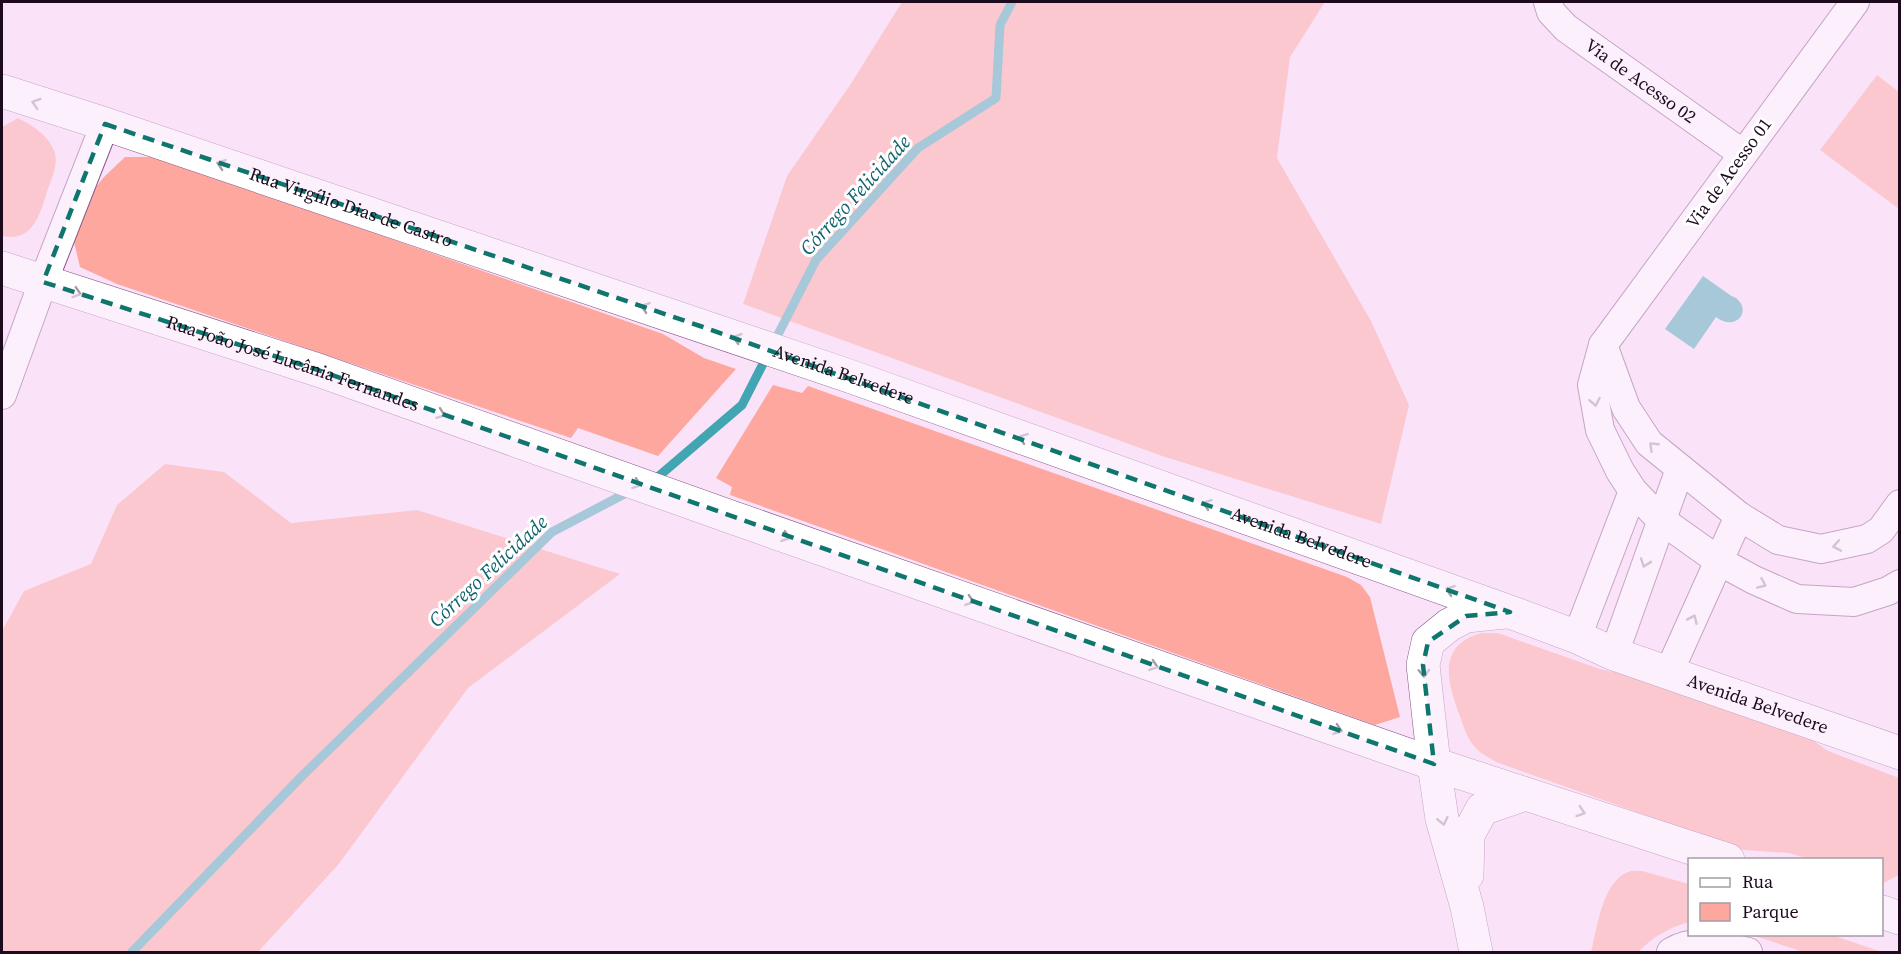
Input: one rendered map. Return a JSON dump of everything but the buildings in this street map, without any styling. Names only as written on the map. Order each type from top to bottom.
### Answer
[{"type":"main road","name":"Rua Virgílio Dias de Castro","points":[[2,91],[700,326]]},
{"type":"main road","name":"Rua João José Lucânia Fernandes","points":[[2,268],[318,370],[1434,764]]},
{"type":"main road","name":"Avenida Belvedere","points":[[700,326],[852,377],[1510,612],[1577,637],[1614,654],[1899,753]]},
{"type":"main road","points":[[1476,952],[1467,907],[1442,819],[1423,665],[1428,642],[1449,625],[1466,616],[1510,612]]},
{"type":"main road","points":[[1434,764],[1722,858]]},
{"type":"main road","points":[[1467,907],[1468,836],[1482,810],[1525,794]]},
{"type":"main road","points":[[1883,913],[1899,918]]},
{"type":"street","name":"Via de Acesso 02","points":[[1548,2],[1551,12],[1566,28],[1743,154]]},
{"type":"street","name":"Via de Acesso 01","points":[[1603,345],[1855,2]]},
{"type":"street","points":[[2,395],[43,282],[105,124]]},
{"type":"street","points":[[1603,345],[1626,408],[1649,443],[1739,516],[1778,540],[1821,549],[1890,535],[1899,504]]},
{"type":"street","points":[[1603,345],[1592,385],[1600,430],[1620,471],[1633,491],[1660,519],[1719,561],[1797,599],[1854,602],[1888,591],[1899,584]]},
{"type":"street","points":[[1614,654],[1660,519],[1680,469]]},
{"type":"street","points":[[1577,637],[1633,491]]},
{"type":"street","points":[[1669,672],[1739,516]]},
{"type":"street","points":[[1671,952],[1682,946],[1712,943],[1749,952]]},
{"type":"highlighted area","points":[[105,124],[700,326],[1510,612],[1466,616],[1428,642],[1423,665],[1434,764],[318,370],[43,282]]},
{"type":"green space","points":[[902,2],[1325,2],[1290,57],[1277,158],[1371,321],[1409,405],[1381,524],[1162,456],[743,304],[787,176],[850,85]]},
{"type":"green space","points":[[1877,75],[1899,92],[1899,209],[1820,150]]},
{"type":"green space","points":[[18,118],[45,136],[55,153],[56,162],[42,207],[34,224],[29,231],[13,237],[2,236],[2,127]]},
{"type":"green space","points":[[125,157],[157,157],[663,334],[704,358],[736,369],[658,456],[578,428],[571,438],[117,284],[80,267],[73,238],[91,193]]},
{"type":"green space","points":[[773,385],[802,393],[808,386],[1347,577],[1361,585],[1370,597],[1400,717],[1375,725],[730,495],[732,487],[716,478]]},
{"type":"green space","points":[[165,464],[224,472],[291,523],[417,510],[620,574],[468,688],[338,865],[258,952],[2,952],[2,631],[24,591],[91,564],[117,505]]},
{"type":"green space","points":[[1481,633],[1498,633],[1600,669],[1614,672],[1628,670],[1808,737],[1828,751],[1899,778],[1899,875],[1883,883],[1883,858],[1806,858],[1789,853],[1744,850],[1496,762],[1478,750],[1468,738],[1451,689],[1449,666],[1452,656],[1457,646]]},
{"type":"green space","points":[[1633,871],[1642,871],[1688,884],[1688,922],[1661,934],[1638,952],[1591,952],[1606,896],[1619,877]]},
{"type":"green space","points":[[1755,936],[1835,936],[1882,952],[1803,952]]},
{"type":"water","points":[[1703,276],[1736,298],[1743,310],[1742,315],[1735,321],[1723,321],[1716,317],[1694,349],[1665,329]]},
{"type":"waterway","name":"Córrego Felicidade","points":[[652,480],[742,405],[816,260],[918,148],[996,98],[1000,25],[1012,2]]},
{"type":"waterway","name":"Córrego Felicidade","points":[[132,952],[302,776],[552,532],[632,490]]}]
